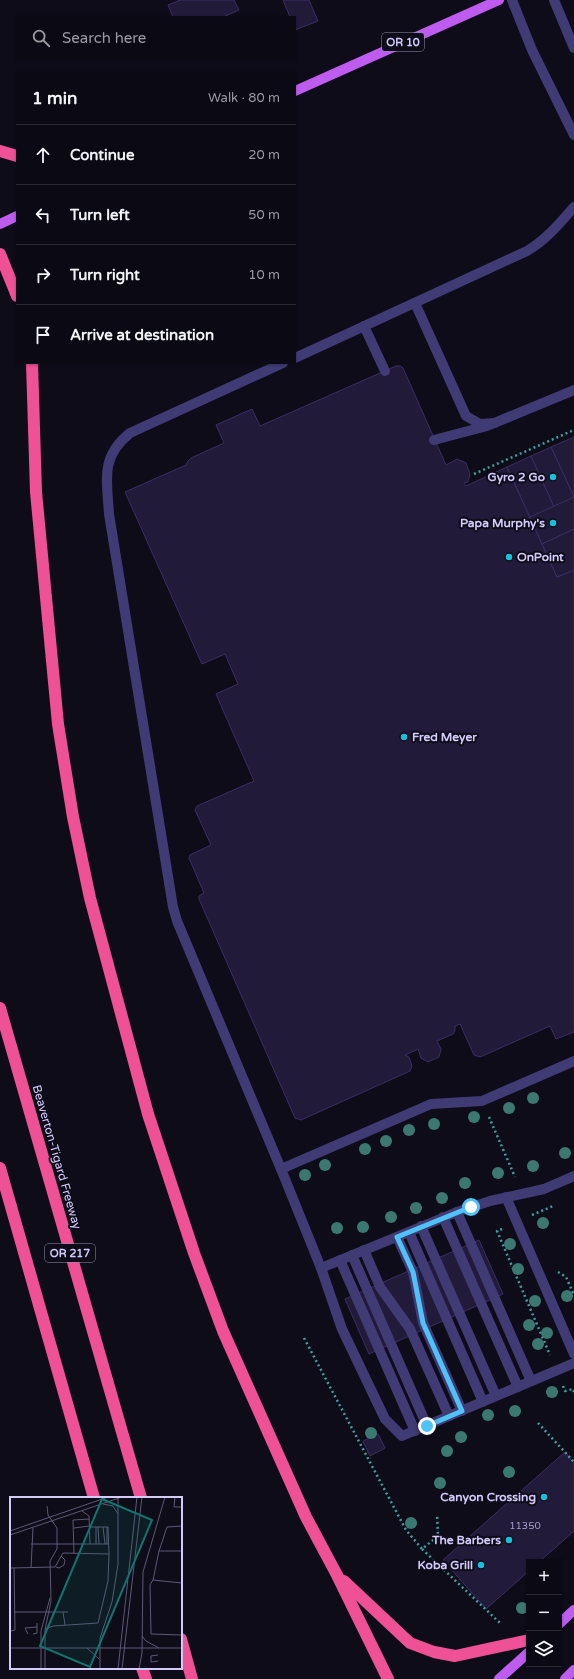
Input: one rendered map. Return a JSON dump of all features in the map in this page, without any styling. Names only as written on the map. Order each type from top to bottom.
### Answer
[{"type":"highway","points":[[0,150],[16,156]]},
{"type":"highway","points":[[0,254],[16,294]]},
{"type":"highway","points":[[32,364],[36,492],[58,724],[73,817],[90,898],[148,1114],[194,1253],[223,1331],[306,1517],[337,1575],[388,1679]]},
{"type":"highway","name":"Beaverton-Tigard Freeway","points":[[0,1008],[140,1497]]},
{"type":"highway","name":"OR 217","points":[[0,1168],[94,1497]]},
{"type":"highway","points":[[337,1575],[410,1642],[434,1652],[455,1656],[526,1641]]},
{"type":"highway","points":[[182,1643],[192,1679]]},
{"type":"highway","points":[[142,1669],[146,1679]]},
{"type":"main road","name":"OR 10","points":[[296,90],[499,0]]},
{"type":"main road","points":[[0,224],[16,216]]},
{"type":"main road","points":[[562,1621],[574,1610]]},
{"type":"main road","points":[[499,1679],[526,1655]]},
{"type":"main road","points":[[565,1679],[574,1670]]},
{"type":"lane","points":[[512,0],[532,50],[574,135]]},
{"type":"lane","points":[[554,0],[574,48]]},
{"type":"lane","points":[[296,358],[527,251],[537,245],[554,230],[574,207]]},
{"type":"lane","points":[[416,303],[466,416],[480,424],[495,423]]},
{"type":"lane","points":[[364,326],[385,371]]},
{"type":"lane","points":[[281,364],[130,433],[113,449],[108,462],[107,478],[109,514],[173,908],[177,921],[281,1168],[321,1268],[342,1329],[385,1418],[402,1436],[574,1363]]},
{"type":"lane","points":[[434,440],[495,423],[574,390]]},
{"type":"lane","points":[[281,1168],[431,1104],[482,1101],[574,1061]]},
{"type":"lane","points":[[321,1268],[443,1217],[506,1197],[544,1189],[574,1176]]},
{"type":"lane","points":[[506,1197],[574,1354]]},
{"type":"lane","points":[[457,1212],[531,1381]]},
{"type":"lane","points":[[443,1217],[518,1387]]},
{"type":"lane","points":[[421,1226],[496,1396]]},
{"type":"lane","points":[[409,1232],[483,1402]]},
{"type":"lane","points":[[397,1237],[413,1272],[423,1323],[462,1411]]},
{"type":"lane","points":[[364,1250],[380,1287],[410,1329],[449,1416]]},
{"type":"lane","points":[[352,1255],[427,1426]]},
{"type":"lane","points":[[340,1260],[415,1431]]},
{"type":"path","points":[[474,474],[574,430]]},
{"type":"path","points":[[304,1338],[406,1530],[422,1549],[500,1623]]},
{"type":"path","points":[[538,1423],[574,1462]]},
{"type":"path","points":[[422,1549],[438,1536],[438,1514]]},
{"type":"building","points":[[180,0],[234,0],[239,10],[225,16],[173,16],[168,5]]},
{"type":"building","points":[[283,0],[309,0],[318,21],[296,30],[296,16],[290,16]]},
{"type":"building","name":"Fred Meyer","points":[[396,366],[403,368],[446,465],[457,459],[466,463],[470,474],[468,482],[464,483],[466,486],[507,467],[557,577],[574,570],[574,1032],[556,1039],[550,1026],[480,1057],[474,1055],[460,1024],[455,1026],[455,1031],[453,1034],[437,1041],[441,1049],[439,1057],[428,1062],[421,1058],[418,1049],[405,1055],[409,1057],[412,1066],[410,1071],[301,1120],[295,1118],[199,899],[199,896],[204,893],[189,858],[190,855],[211,845],[195,810],[197,806],[254,781],[216,694],[238,684],[225,654],[202,664],[125,492],[186,465],[191,458],[224,443],[216,425],[252,409],[260,426]]},
{"type":"building","points":[[574,437],[574,497],[551,447]]},
{"type":"building","name":"Gyro 2 Go","points":[[551,447],[574,497],[554,507],[531,456]]},
{"type":"building","points":[[531,456],[554,507],[530,517],[507,467]]},
{"type":"building","name":"Papa Murphy's","points":[[574,497],[574,529],[542,544],[530,517]]},
{"type":"building","points":[[574,529],[574,570],[557,577],[542,544]]},
{"type":"building","points":[[479,1240],[503,1294],[369,1354],[345,1299]]},
{"type":"building","points":[[378,1434],[385,1448],[370,1456],[363,1441]]},
{"type":"building","name":"Canyon Crossing","points":[[565,1452],[574,1463],[574,1531],[542,1559],[526,1559],[526,1574],[486,1609],[443,1560]]},
{"type":"place","name":"Gyro 2 Go","points":[[553,477]]},
{"type":"place","name":"Papa Murphy's","points":[[553,523]]},
{"type":"place","name":"OnPoint","points":[[509,557]]},
{"type":"place","name":"Fred Meyer","points":[[404,737]]},
{"type":"place","name":"Canyon Crossing","points":[[544,1497]]},
{"type":"place","name":"The Barbers","points":[[509,1540]]},
{"type":"place","name":"Koba Grill","points":[[481,1565]]},
{"type":"route","points":[[427,1426],[462,1411],[423,1323],[413,1272],[397,1237],[471,1207]]}]
